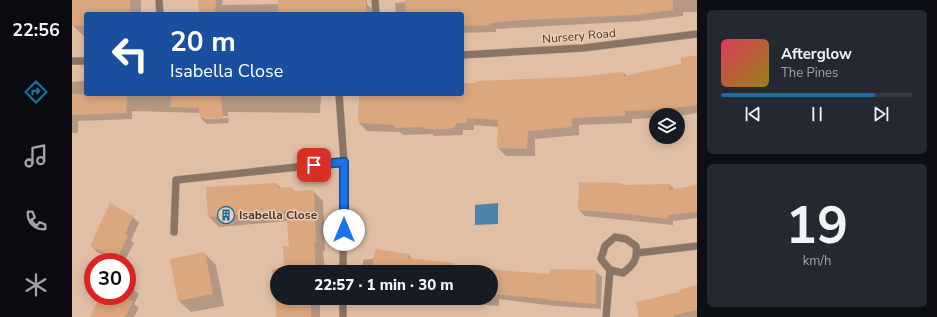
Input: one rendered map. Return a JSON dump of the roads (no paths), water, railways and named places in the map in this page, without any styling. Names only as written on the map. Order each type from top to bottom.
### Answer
[{"type":"street","points":[[159,0],[160,12]]},
{"type":"street","points":[[375,0],[376,12]]},
{"type":"street","name":"Nursery Road","points":[[464,55],[583,48],[697,34]]},
{"type":"street","points":[[72,61],[84,60]]},
{"type":"street","points":[[339,96],[344,162],[343,265]]},
{"type":"street","points":[[174,232],[176,180],[344,162]]},
{"type":"street","points":[[615,237],[626,239],[636,246],[637,253],[633,266],[623,273],[610,270],[601,259],[605,246],[615,237]]},
{"type":"street","points":[[637,253],[697,246]]},
{"type":"street","points":[[606,317],[610,270]]},
{"type":"street","points":[[343,305],[343,317]]},
{"type":"water","points":[[498,203],[498,224],[475,225],[475,205]]},
{"type":"place","name":"Isabella Close","points":[[226,215]]}]
